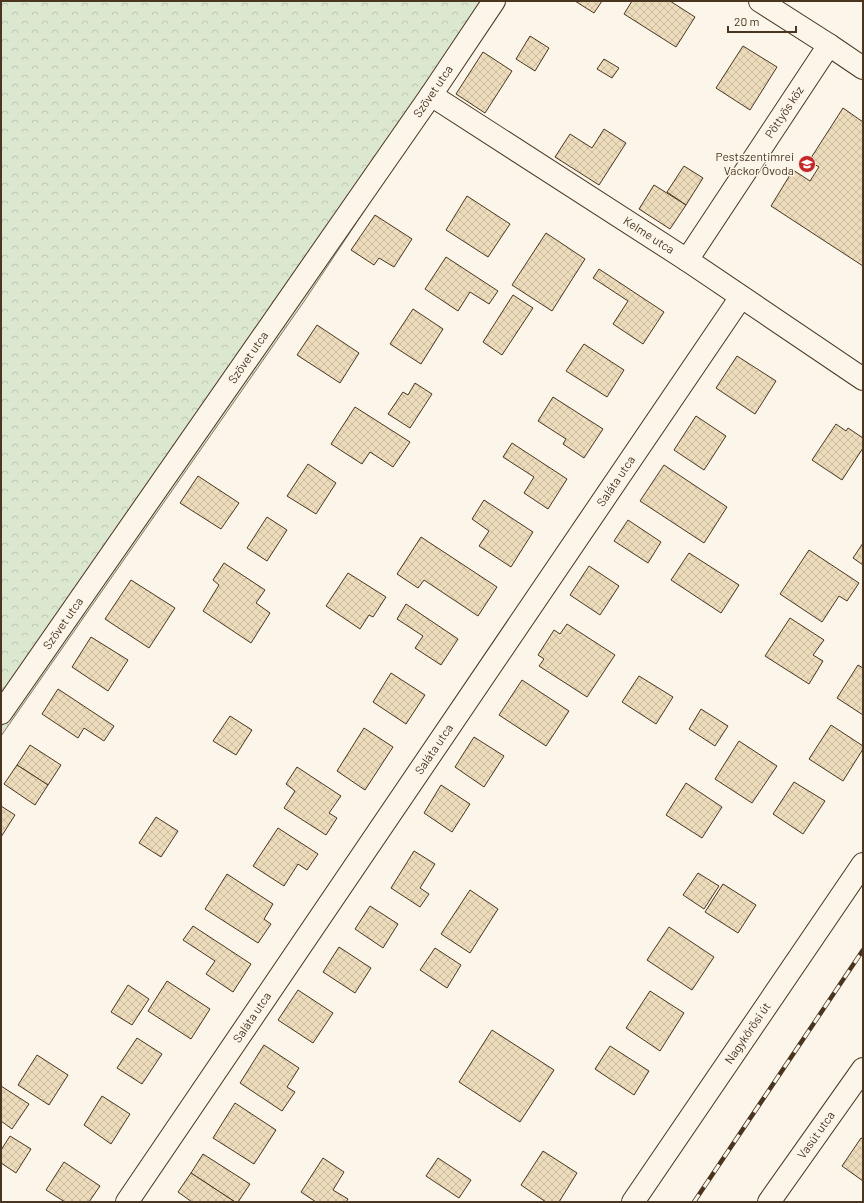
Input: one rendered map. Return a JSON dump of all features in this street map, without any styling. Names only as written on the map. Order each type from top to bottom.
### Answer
[{"type":"street","name":"Szövet utca","points":[[1,713],[431,95],[494,1]]},
{"type":"street","points":[[760,1],[863,68]]},
{"type":"street","name":"Pöttyös köz","points":[[687,260],[829,45]]},
{"type":"street","name":"Kelme utca","points":[[431,95],[687,260],[741,298],[863,379]]},
{"type":"street","name":"Saláta utca","points":[[127,1202],[741,298]]},
{"type":"street","name":"Nagykőrösi út","points":[[633,1202],[863,864]]},
{"type":"street","name":"Vasút utca","points":[[769,1202],[863,1069]]},
{"type":"green space","points":[[1,1],[504,1],[305,300],[1,736]]},
{"type":"building","points":[[575,1],[602,1],[594,13]]},
{"type":"building","points":[[632,1],[670,1],[695,17],[676,47],[624,14]]},
{"type":"building","points":[[530,36],[549,48],[535,71],[516,59]]},
{"type":"building","points":[[743,46],[777,67],[750,110],[716,88]]},
{"type":"building","points":[[483,52],[512,71],[485,113],[456,94]]},
{"type":"building","points":[[604,59],[619,68],[612,78],[597,69]]},
{"type":"building","name":"Pestszentimrei Vackor Óvoda","points":[[843,108],[863,122],[863,266],[771,206],[793,170],[810,181],[819,167],[809,161]]},
{"type":"building","points":[[604,129],[626,143],[599,185],[555,157],[570,134],[592,148]]},
{"type":"building","points":[[684,166],[703,178],[686,205],[667,192]]},
{"type":"building","points":[[654,185],[686,205],[670,229],[639,209]]},
{"type":"building","points":[[467,196],[510,224],[488,257],[446,230]]},
{"type":"building","points":[[375,215],[412,239],[394,267],[379,258],[374,265],[351,250]]},
{"type":"building","points":[[546,233],[585,259],[552,311],[512,285]]},
{"type":"building","points":[[446,257],[498,291],[489,304],[470,292],[458,311],[425,289]]},
{"type":"building","points":[[599,269],[664,312],[643,344],[613,324],[628,301],[593,278]]},
{"type":"building","points":[[513,295],[533,308],[502,355],[483,342]]},
{"type":"building","points":[[413,309],[443,329],[421,364],[390,344]]},
{"type":"building","points":[[317,325],[359,353],[340,383],[297,355]]},
{"type":"building","points":[[584,344],[624,370],[607,397],[566,371]]},
{"type":"building","points":[[737,356],[776,381],[755,414],[716,388]]},
{"type":"building","points":[[415,383],[432,394],[410,428],[388,414],[403,392],[408,395]]},
{"type":"building","points":[[553,397],[603,429],[584,458],[563,444],[566,439],[538,421]]},
{"type":"building","points":[[355,407],[410,442],[393,467],[370,452],[362,464],[331,444]]},
{"type":"building","points":[[696,416],[726,436],[704,470],[674,450]]},
{"type":"building","points":[[836,424],[846,431],[848,428],[863,438],[863,448],[842,480],[812,460]]},
{"type":"building","points":[[512,443],[567,479],[548,509],[524,493],[534,477],[503,457]]},
{"type":"building","points":[[308,464],[336,483],[316,514],[287,496]]},
{"type":"building","points":[[664,465],[727,507],[704,543],[640,501]]},
{"type":"building","points":[[198,476],[239,503],[221,529],[180,503]]},
{"type":"building","points":[[484,500],[533,532],[511,567],[479,546],[489,531],[472,519]]},
{"type":"building","points":[[267,517],[287,530],[267,561],[247,548]]},
{"type":"building","points":[[628,520],[661,542],[648,563],[614,541]]},
{"type":"building","points":[[421,537],[497,587],[478,616],[424,580],[418,588],[397,574]]},
{"type":"building","points":[[863,543],[863,565],[853,558]]},
{"type":"building","points":[[809,550],[859,583],[847,601],[839,596],[822,622],[780,594]]},
{"type":"building","points":[[689,553],[739,585],[721,613],[671,580]]},
{"type":"building","points":[[224,563],[265,590],[256,603],[270,613],[251,643],[203,611],[219,585],[213,580]]},
{"type":"building","points":[[589,566],[619,586],[600,615],[570,595]]},
{"type":"building","points":[[348,573],[386,597],[373,617],[369,615],[360,629],[326,606]]},
{"type":"building","points":[[131,580],[175,608],[149,648],[105,619]]},
{"type":"building","points":[[406,604],[458,639],[441,665],[415,648],[423,636],[397,619]]},
{"type":"building","points":[[790,618],[824,640],[813,655],[823,661],[809,684],[765,656]]},
{"type":"building","points":[[567,624],[615,655],[587,697],[539,666],[544,659],[538,655],[554,630],[560,634]]},
{"type":"building","points":[[91,637],[128,660],[108,691],[72,667]]},
{"type":"building","points":[[858,665],[863,668],[863,715],[837,698]]},
{"type":"building","points":[[391,673],[425,695],[406,724],[373,702]]},
{"type":"building","points":[[639,676],[673,697],[656,724],[622,702]]},
{"type":"building","points":[[522,680],[569,711],[546,746],[499,715]]},
{"type":"building","points":[[58,689],[114,726],[104,741],[84,728],[78,738],[42,714]]},
{"type":"building","points":[[701,709],[728,726],[715,746],[689,729]]},
{"type":"building","points":[[230,716],[252,730],[236,755],[213,741]]},
{"type":"building","points":[[831,725],[863,746],[863,749],[843,781],[809,759]]},
{"type":"building","points":[[364,728],[393,747],[365,790],[337,771]]},
{"type":"building","points":[[474,737],[504,756],[484,787],[455,767]]},
{"type":"building","points":[[739,741],[777,766],[752,803],[715,779]]},
{"type":"building","points":[[30,745],[61,765],[48,785],[17,765]]},
{"type":"building","points":[[17,765],[48,785],[35,805],[4,784]]},
{"type":"building","points":[[297,767],[341,796],[329,813],[337,818],[326,835],[284,808],[295,791],[286,784]]},
{"type":"building","points":[[794,782],[825,801],[803,834],[773,814]]},
{"type":"building","points":[[686,783],[722,807],[702,838],[666,815]]},
{"type":"building","points":[[441,785],[470,804],[452,832],[424,813]]},
{"type":"building","points":[[1,806],[15,815],[1,837]]},
{"type":"building","points":[[156,817],[178,831],[161,857],[139,843]]},
{"type":"building","points":[[278,828],[318,854],[307,870],[298,864],[284,886],[253,866]]},
{"type":"building","points":[[414,851],[435,864],[420,888],[429,894],[420,907],[391,888]]},
{"type":"building","points":[[698,873],[719,886],[704,909],[683,895]]},
{"type":"building","points":[[227,874],[273,904],[264,919],[271,924],[258,943],[205,909]]},
{"type":"building","points":[[723,884],[756,905],[738,933],[705,912]]},
{"type":"building","points":[[470,890],[498,909],[470,953],[441,934]]},
{"type":"building","points":[[370,906],[398,924],[383,948],[355,929]]},
{"type":"building","points":[[193,926],[251,964],[233,992],[206,974],[215,961],[183,940]]},
{"type":"building","points":[[669,927],[714,957],[692,990],[647,960]]},
{"type":"building","points":[[339,947],[371,968],[355,993],[323,972]]},
{"type":"building","points":[[435,948],[461,965],[447,988],[420,970]]},
{"type":"building","points":[[167,981],[210,1009],[191,1039],[148,1011]]},
{"type":"building","points":[[128,985],[149,999],[132,1025],[111,1012]]},
{"type":"building","points":[[298,990],[333,1013],[313,1043],[278,1020]]},
{"type":"building","points":[[650,991],[684,1013],[660,1051],[626,1028]]},
{"type":"building","points":[[492,1030],[554,1070],[520,1122],[459,1082]]},
{"type":"building","points":[[137,1038],[162,1054],[142,1084],[117,1068]]},
{"type":"building","points":[[264,1045],[299,1068],[287,1087],[295,1092],[282,1111],[240,1083]]},
{"type":"building","points":[[610,1046],[649,1071],[634,1095],[595,1069]]},
{"type":"building","points":[[37,1055],[68,1075],[49,1105],[18,1085]]},
{"type":"building","points":[[1,1086],[29,1104],[12,1129],[1,1121]]},
{"type":"building","points":[[102,1096],[130,1114],[111,1144],[84,1125]]},
{"type":"building","points":[[235,1103],[276,1130],[254,1164],[213,1138]]},
{"type":"building","points":[[10,1136],[31,1149],[16,1173],[1,1163],[1,1150]]},
{"type":"building","points":[[861,1138],[863,1139],[863,1181],[842,1166]]},
{"type":"building","points":[[543,1151],[577,1173],[559,1202],[546,1202],[521,1185]]},
{"type":"building","points":[[203,1154],[250,1184],[238,1202],[235,1202],[191,1173]]},
{"type":"building","points":[[323,1158],[344,1172],[333,1190],[348,1199],[346,1202],[316,1202],[301,1192]]},
{"type":"building","points":[[438,1158],[471,1180],[459,1198],[426,1176]]},
{"type":"building","points":[[64,1162],[100,1186],[89,1202],[65,1202],[46,1190]]},
{"type":"building","points":[[191,1173],[235,1202],[192,1202],[178,1192]]},
{"type":"railway","points":[[694,1202],[863,950]]},
{"type":"place","name":"Pestszentimrei Vackor Óvoda","points":[[807,164]]}]
